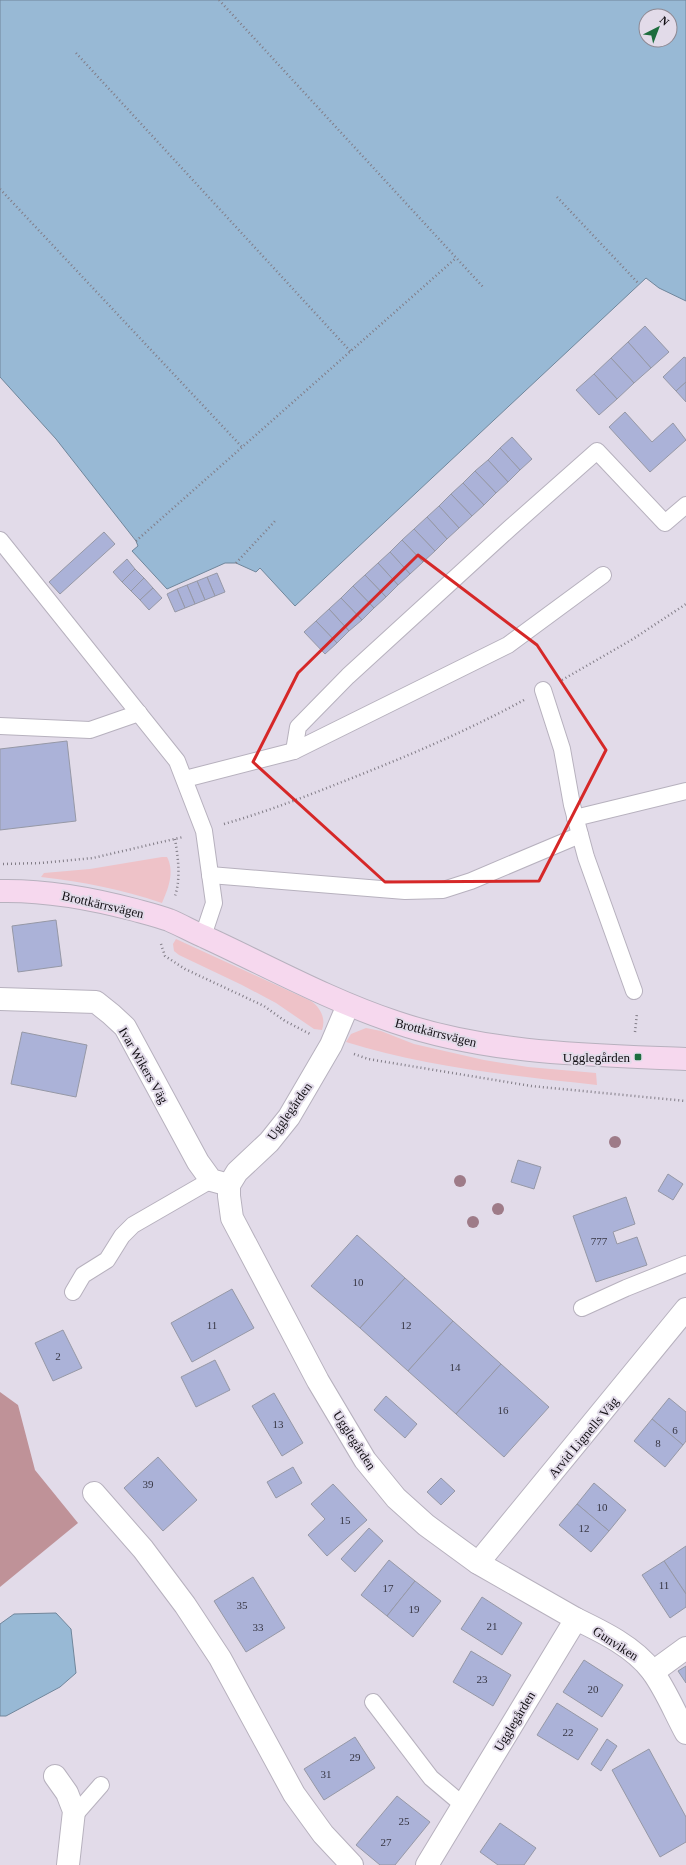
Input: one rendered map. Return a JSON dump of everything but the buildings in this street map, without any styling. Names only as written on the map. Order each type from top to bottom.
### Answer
[{"type":"street","name":"Brottkärrsvägen","points":[[0,891],[58,893],[109,903],[168,920],[348,1005],[395,1022],[469,1042],[565,1054],[686,1059]]},
{"type":"street","name":"Ivar Wikers Väg","points":[[0,999],[96,1002],[111,1014],[125,1027],[198,1162],[220,1182]]},
{"type":"street","name":"Ugglegården","points":[[348,1005],[331,1045],[289,1117],[269,1142],[238,1172],[220,1182],[229,1196],[232,1218],[318,1381],[365,1460],[396,1498],[426,1525],[478,1563],[576,1620],[426,1865]]},
{"type":"street","name":"Arvid Lignells Väg","points":[[478,1563],[686,1309]]},
{"type":"street","points":[[94,1493],[143,1549],[185,1605],[220,1658],[294,1794],[324,1834],[352,1865]]},
{"type":"street","name":"Gunviken","points":[[576,1620],[603,1632],[630,1650],[644,1662],[653,1672],[686,1733]]},
{"type":"street","points":[[653,1672],[686,1648]]},
{"type":"street","points":[[55,1776],[67,1793],[74,1811],[68,1865]]},
{"type":"lane","points":[[294,751],[298,728],[348,676],[522,517],[597,451],[665,523],[686,505]]},
{"type":"lane","points":[[0,540],[177,761],[204,831],[214,903],[203,936]]},
{"type":"lane","points":[[185,780],[294,751],[508,645],[603,575]]},
{"type":"lane","points":[[543,690],[562,749],[580,836],[605,914],[634,991]]},
{"type":"lane","points":[[0,726],[90,730],[139,713]]},
{"type":"lane","points":[[576,818],[686,791]]},
{"type":"lane","points":[[210,875],[405,891],[443,890],[471,881],[580,836]]},
{"type":"lane","points":[[73,1292],[83,1275],[107,1260],[122,1236],[133,1225],[220,1182]]},
{"type":"lane","points":[[582,1308],[626,1288],[686,1264]]},
{"type":"lane","points":[[373,1702],[431,1778],[463,1805]]},
{"type":"lane","points":[[73,1817],[101,1785]]},
{"type":"path","points":[[219,0],[484,288]]},
{"type":"path","points":[[76,53],[351,352]]},
{"type":"path","points":[[0,189],[242,447]]},
{"type":"path","points":[[557,197],[639,284]]},
{"type":"path","points":[[136,541],[456,258]]},
{"type":"path","points":[[236,563],[276,520]]},
{"type":"path","points":[[0,864],[41,863],[93,858],[204,831],[311,794],[406,757],[486,720],[543,690],[633,639],[686,604]]},
{"type":"highlighted area","points":[[418,555],[537,645],[606,750],[539,881],[385,882],[253,762],[298,673]]},
{"type":"shaded area","points":[[167,857],[171,874],[162,903],[102,887],[73,881],[41,877],[44,873],[90,869]]},
{"type":"shaded area","points":[[176,939],[311,1001],[318,1007],[322,1014],[322,1030],[314,1029],[276,1003],[179,955],[174,951],[173,944]]},
{"type":"shaded area","points":[[366,1028],[381,1031],[414,1044],[484,1060],[528,1067],[596,1073],[597,1085],[470,1070],[376,1051],[346,1042],[351,1034]]},
{"type":"shaded area","points":[[0,1392],[18,1405],[35,1470],[78,1523],[0,1587]]},
{"type":"water","points":[[0,0],[686,0],[686,301],[659,288],[646,278],[295,606],[260,568],[256,572],[236,563],[225,563],[167,589],[132,551],[138,546],[136,541],[56,439],[0,377]]},
{"type":"water","points":[[56,1613],[71,1629],[76,1673],[60,1687],[6,1716],[0,1716],[0,1624],[14,1614]]},
{"type":"place","name":"Ugglegården","points":[[638,1057]]}]
